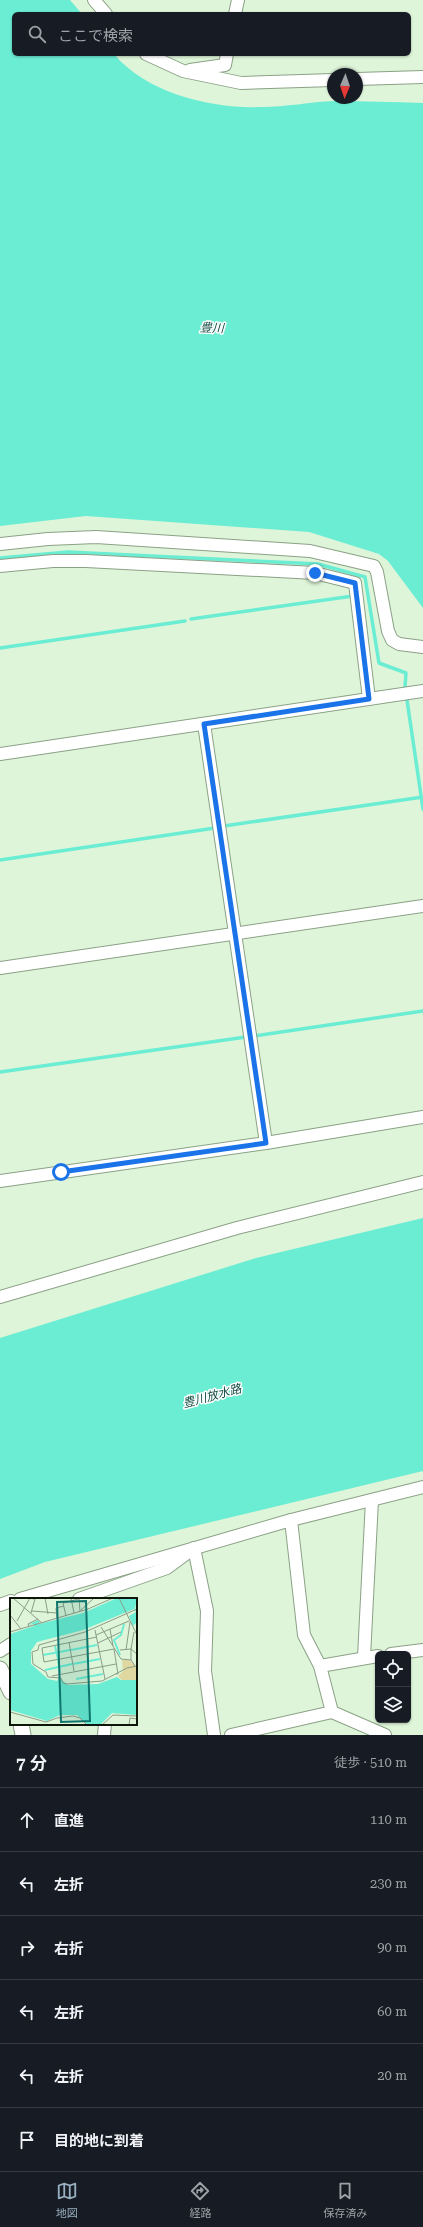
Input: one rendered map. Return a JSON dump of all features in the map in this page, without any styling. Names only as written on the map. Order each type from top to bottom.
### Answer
[{"type":"street","points":[[94,0],[104,12]]},
{"type":"street","points":[[235,12],[238,0]]},
{"type":"street","points":[[150,56],[183,71],[241,84],[327,80]]},
{"type":"street","points":[[183,71],[225,65],[227,56]]},
{"type":"street","points":[[405,78],[423,70]]},
{"type":"street","points":[[363,79],[423,77]]},
{"type":"street","points":[[0,544],[48,539],[96,537],[310,551],[374,566],[378,572],[388,631],[392,640],[399,644],[423,647]]},
{"type":"street","points":[[0,566],[53,561],[86,561],[315,573],[355,583],[369,699]]},
{"type":"street","points":[[0,754],[423,691]]},
{"type":"street","points":[[204,724],[266,1143]]},
{"type":"street","points":[[0,968],[423,906]]},
{"type":"street","points":[[0,1181],[266,1143],[423,1117]]},
{"type":"street","points":[[0,1297],[237,1228],[423,1182]]},
{"type":"street","points":[[23,1598],[291,1520],[423,1487]]},
{"type":"street","points":[[364,1657],[372,1500]]},
{"type":"street","points":[[291,1520],[304,1635],[320,1666],[332,1712]]},
{"type":"street","points":[[84,1598],[101,1595],[168,1568],[194,1548]]},
{"type":"street","points":[[194,1548],[207,1611],[205,1671],[214,1735]]},
{"type":"street","points":[[0,1605],[10,1602]]},
{"type":"street","points":[[0,1651],[10,1645]]},
{"type":"street","points":[[411,1652],[423,1650]]},
{"type":"street","points":[[320,1666],[375,1656]]},
{"type":"street","points":[[0,1669],[10,1690]]},
{"type":"street","points":[[231,1735],[332,1712],[385,1735]]},
{"type":"street","points":[[21,1725],[23,1735]]},
{"type":"water","name":"豊川","points":[[0,0],[70,0],[80,12],[12,12],[12,56],[116,56],[127,68],[162,88],[181,96],[222,105],[261,107],[327,101],[327,104],[363,104],[363,101],[423,103],[423,608],[388,561],[379,554],[309,532],[86,516],[0,526]]},
{"type":"water","name":"豊川放水路","points":[[423,1218],[423,1471],[45,1562],[0,1579],[0,1338],[256,1258]]},
{"type":"waterway","points":[[0,558],[68,552],[318,564],[365,577],[379,663],[406,673],[405,687]]},
{"type":"waterway","points":[[191,619],[353,596]]},
{"type":"waterway","points":[[0,648],[185,621]]},
{"type":"waterway","points":[[407,700],[423,809]]},
{"type":"waterway","points":[[224,826],[423,797]]},
{"type":"waterway","points":[[0,860],[215,828]]},
{"type":"waterway","points":[[254,1036],[423,1011]]},
{"type":"waterway","points":[[0,1072],[246,1037]]},
{"type":"route","points":[[61,1172],[266,1143],[204,724],[369,699],[355,583],[315,573]]}]
